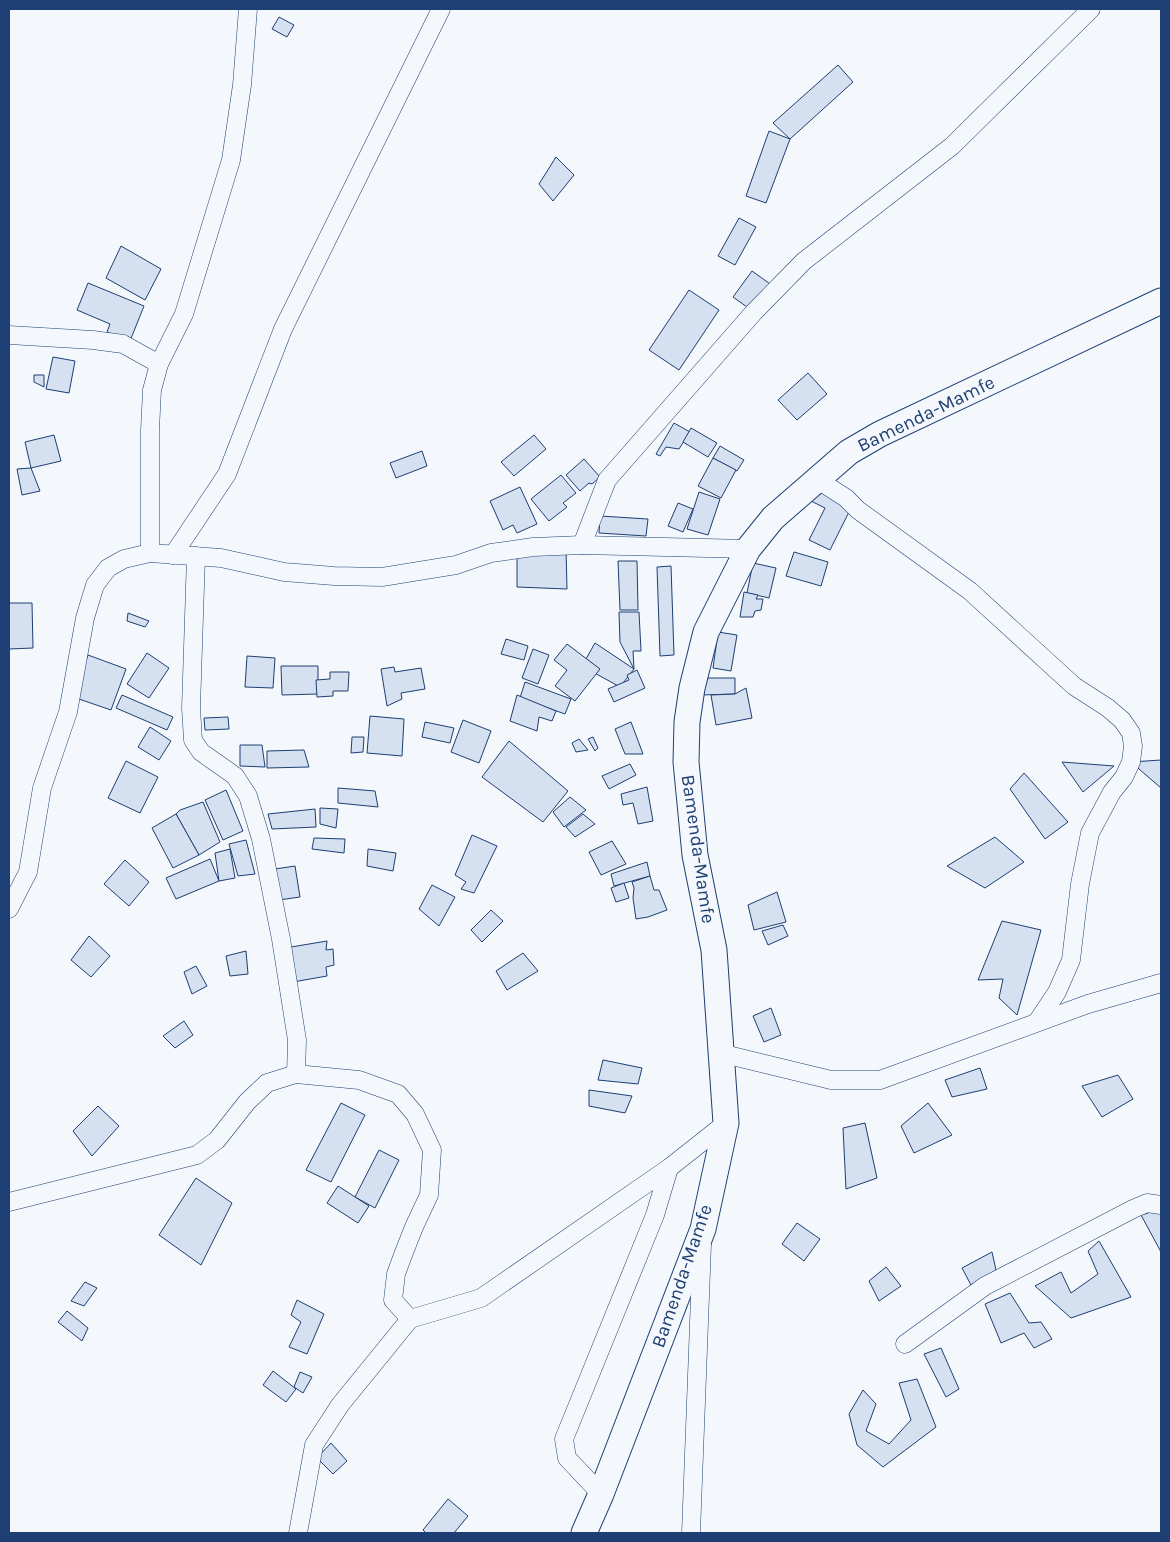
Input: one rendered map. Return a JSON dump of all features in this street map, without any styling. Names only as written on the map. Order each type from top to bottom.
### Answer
[{"type":"highway","name":"Bamenda-Mamfe","points":[[584,1533],[703,1229],[726,1123],[714,950],[695,855],[686,762],[687,722],[692,688],[706,632],[748,549],[773,518],[849,452],[880,434],[1161,301]]},
{"type":"street","points":[[150,553],[150,430],[152,390],[159,364],[184,314],[231,160],[242,85],[248,9]]},
{"type":"street","points":[[173,554],[226,474],[283,330],[441,9]]},
{"type":"street","points":[[582,545],[607,480],[754,312],[804,261],[952,146],[1091,9]]},
{"type":"street","points":[[9,335],[93,340],[123,344],[159,364]]},
{"type":"street","points":[[818,480],[846,498],[858,510],[970,591],[1074,686],[1108,708],[1122,720],[1131,733],[1133,746],[1131,762],[1090,833],[1080,884],[1071,960],[1057,992],[1037,1022]]},
{"type":"street","points":[[9,909],[28,872],[42,788],[68,712],[85,618],[95,585],[108,568],[124,559],[150,553],[173,554],[230,559],[284,572],[382,577],[456,565],[492,553],[533,547],[582,545],[748,549]]},
{"type":"street","points":[[196,556],[191,708],[193,740],[201,752],[235,776],[248,796],[261,839],[281,938],[298,1040],[296,1074]]},
{"type":"street","points":[[720,1054],[831,1080],[880,1080],[1088,1004],[1161,983]]},
{"type":"street","points":[[9,1202],[197,1155],[217,1140],[247,1102],[267,1083],[296,1074],[359,1080],[398,1094],[415,1114],[432,1150],[429,1195],[414,1227],[396,1274],[393,1300],[410,1319]]},
{"type":"street","points":[[298,1533],[314,1445],[340,1405],[410,1319],[481,1298],[669,1168],[726,1123]]},
{"type":"street","points":[[600,1494],[568,1458],[564,1438],[655,1216],[669,1168]]},
{"type":"street","points":[[905,1344],[985,1286],[1133,1209],[1147,1203],[1161,1205]]},
{"type":"street","points":[[691,1533],[703,1229]]},
{"type":"building","points":[[279,17],[294,25],[287,37],[272,29]]},
{"type":"building","points":[[838,65],[853,82],[790,139],[773,123]]},
{"type":"building","points":[[769,131],[790,139],[766,203],[746,196]]},
{"type":"building","points":[[556,157],[574,175],[553,201],[539,184]]},
{"type":"building","points":[[739,218],[756,227],[735,265],[718,256]]},
{"type":"building","points":[[121,246],[161,269],[145,300],[106,278]]},
{"type":"building","points":[[752,271],[773,286],[754,312],[733,297]]},
{"type":"building","points":[[88,283],[144,306],[130,341],[107,332],[110,324],[77,310]]},
{"type":"building","points":[[689,290],[719,310],[679,370],[649,350]]},
{"type":"building","points":[[53,357],[75,361],[69,393],[46,389]]},
{"type":"building","points":[[808,373],[827,394],[797,420],[778,400]]},
{"type":"building","points":[[34,375],[44,375],[44,387],[34,382]]},
{"type":"building","points":[[674,423],[690,432],[679,449],[666,447],[660,456],[656,454]]},
{"type":"building","points":[[691,428],[717,443],[708,457],[683,442]]},
{"type":"building","points":[[54,435],[61,461],[31,468],[25,442]]},
{"type":"building","points":[[534,435],[546,449],[514,476],[501,462]]},
{"type":"building","points":[[720,446],[744,460],[737,471],[713,458]]},
{"type":"building","points":[[422,451],[427,466],[396,478],[390,463]]},
{"type":"building","points":[[713,458],[736,470],[721,498],[698,486]]},
{"type":"building","points":[[584,459],[600,477],[580,491],[566,475]]},
{"type":"building","points":[[31,468],[40,491],[22,495],[17,469]]},
{"type":"building","points":[[561,475],[576,493],[563,503],[567,507],[549,521],[531,499]]},
{"type":"building","points":[[520,487],[537,524],[517,533],[513,525],[503,530],[490,501]]},
{"type":"building","points":[[819,487],[853,504],[830,550],[809,540],[825,508],[811,501]]},
{"type":"building","points":[[699,492],[720,499],[708,535],[687,529]]},
{"type":"building","points":[[678,503],[693,509],[683,532],[668,526]]},
{"type":"building","points":[[600,516],[648,519],[646,536],[599,533]]},
{"type":"building","points":[[566,549],[567,589],[517,587],[517,555]]},
{"type":"building","points":[[794,552],[828,562],[821,586],[786,576]]},
{"type":"building","points":[[618,561],[637,561],[638,610],[620,610]]},
{"type":"building","points":[[753,563],[776,568],[769,598],[747,593]]},
{"type":"building","points":[[671,566],[674,655],[660,656],[657,567]]},
{"type":"building","points":[[744,592],[758,595],[756,599],[763,599],[761,610],[755,611],[753,617],[740,617]]},
{"type":"building","points":[[9,603],[32,603],[33,648],[9,649]]},
{"type":"building","points":[[619,612],[639,612],[641,651],[633,651],[634,669],[620,642]]},
{"type":"building","points":[[128,613],[149,621],[145,627],[127,621]]},
{"type":"building","points":[[718,632],[737,635],[731,671],[713,668]]},
{"type":"building","points":[[506,639],[528,646],[524,660],[501,654]]},
{"type":"building","points":[[595,643],[634,669],[620,687],[582,666]]},
{"type":"building","points":[[567,644],[600,669],[575,701],[555,686],[567,670],[554,660]]},
{"type":"building","points":[[533,649],[549,655],[538,684],[522,678]]},
{"type":"building","points":[[147,653],[169,668],[149,698],[127,684]]},
{"type":"building","points":[[88,655],[126,669],[111,710],[73,697]]},
{"type":"building","points":[[247,656],[275,658],[273,688],[245,687]]},
{"type":"building","points":[[281,666],[318,666],[318,694],[282,695]]},
{"type":"building","points":[[394,667],[395,672],[421,668],[425,689],[401,693],[402,699],[387,706],[381,669]]},
{"type":"building","points":[[637,670],[645,688],[614,702],[608,689],[629,680],[627,675]]},
{"type":"building","points":[[330,672],[349,672],[348,691],[333,691],[333,696],[317,697],[316,680],[330,679]]},
{"type":"building","points":[[700,678],[735,678],[735,694],[700,695]]},
{"type":"building","points":[[525,682],[571,699],[565,714],[520,698]]},
{"type":"building","points":[[746,688],[752,718],[716,725],[711,695],[735,694]]},
{"type":"building","points":[[122,695],[173,717],[167,730],[116,708]]},
{"type":"building","points":[[517,695],[556,711],[552,721],[539,717],[537,731],[510,721]]},
{"type":"building","points":[[370,716],[404,719],[402,756],[367,753]]},
{"type":"building","points":[[228,717],[229,729],[205,730],[204,718]]},
{"type":"building","points":[[463,720],[491,731],[479,763],[451,752]]},
{"type":"building","points":[[425,722],[454,728],[450,743],[422,737]]},
{"type":"building","points":[[631,722],[643,754],[625,754],[615,729]]},
{"type":"building","points":[[150,727],[171,741],[159,760],[138,747]]},
{"type":"building","points":[[352,737],[364,737],[363,752],[351,753]]},
{"type":"building","points":[[593,737],[598,748],[595,751],[588,739]]},
{"type":"building","points":[[579,739],[588,750],[576,752],[572,743]]},
{"type":"building","points":[[509,741],[568,791],[543,822],[482,777]]},
{"type":"building","points":[[240,745],[262,745],[265,767],[240,766]]},
{"type":"building","points":[[304,750],[309,767],[267,768],[267,751]]},
{"type":"building","points":[[1161,760],[1161,788],[1131,762]]},
{"type":"building","points":[[126,761],[158,777],[140,813],[108,798]]},
{"type":"building","points":[[1062,762],[1114,766],[1083,792]]},
{"type":"building","points":[[630,764],[636,775],[609,789],[602,776]]},
{"type":"building","points":[[1024,773],[1068,822],[1045,839],[1010,789]]},
{"type":"building","points":[[647,787],[653,821],[638,824],[633,803],[623,805],[621,794]]},
{"type":"building","points":[[338,788],[375,791],[378,807],[338,803]]},
{"type":"building","points":[[226,790],[243,831],[223,840],[205,800]]},
{"type":"building","points":[[570,797],[586,810],[564,827],[553,812]]},
{"type":"building","points":[[203,802],[220,842],[199,855],[176,814],[180,810]]},
{"type":"building","points":[[320,808],[338,809],[336,828],[320,824]]},
{"type":"building","points":[[315,809],[316,827],[272,829],[268,814]]},
{"type":"building","points":[[176,814],[199,855],[173,868],[152,828]]},
{"type":"building","points":[[583,814],[595,824],[575,837],[566,827]]},
{"type":"building","points":[[472,835],[497,846],[474,893],[461,889],[466,882],[455,875]]},
{"type":"building","points":[[995,837],[1024,862],[985,888],[947,866]]},
{"type":"building","points":[[314,838],[345,839],[344,853],[312,849]]},
{"type":"building","points":[[246,840],[255,874],[238,876],[229,844]]},
{"type":"building","points":[[612,841],[626,864],[601,875],[589,852]]},
{"type":"building","points":[[230,849],[235,878],[219,881],[215,853]]},
{"type":"building","points":[[368,849],[396,853],[393,871],[367,866]]},
{"type":"building","points":[[210,859],[219,881],[176,899],[166,878]]},
{"type":"building","points":[[125,860],[149,882],[129,906],[104,884]]},
{"type":"building","points":[[647,862],[650,876],[614,886],[611,874]]},
{"type":"building","points":[[295,866],[300,897],[279,900],[275,869]]},
{"type":"building","points":[[650,876],[654,890],[659,890],[667,910],[636,919],[632,882]]},
{"type":"building","points":[[624,883],[629,898],[616,902],[611,888]]},
{"type":"building","points":[[432,885],[455,897],[439,926],[419,909]]},
{"type":"building","points":[[777,892],[786,922],[754,930],[748,905]]},
{"type":"building","points":[[491,910],[503,921],[482,942],[471,930]]},
{"type":"building","points":[[1002,921],[1041,930],[1017,1015],[999,998],[1003,979],[978,980]]},
{"type":"building","points":[[783,925],[788,936],[768,945],[762,931]]},
{"type":"building","points":[[89,936],[110,956],[91,977],[71,960]]},
{"type":"building","points":[[327,941],[326,950],[333,949],[334,965],[326,967],[327,976],[293,982],[291,947]]},
{"type":"building","points":[[246,951],[248,974],[230,976],[226,956]]},
{"type":"building","points":[[523,953],[538,971],[507,990],[496,971]]},
{"type":"building","points":[[196,966],[207,986],[192,994],[184,972]]},
{"type":"building","points":[[771,1008],[781,1035],[764,1042],[753,1016]]},
{"type":"building","points":[[184,1021],[193,1035],[175,1048],[163,1036]]},
{"type":"building","points":[[603,1060],[642,1068],[638,1084],[598,1080]]},
{"type":"building","points":[[980,1068],[987,1089],[952,1097],[945,1080]]},
{"type":"building","points":[[1118,1075],[1133,1099],[1102,1117],[1082,1086]]},
{"type":"building","points":[[589,1090],[632,1096],[625,1113],[589,1106]]},
{"type":"building","points":[[341,1103],[365,1115],[331,1182],[306,1170]]},
{"type":"building","points":[[928,1103],[952,1135],[914,1153],[901,1126]]},
{"type":"building","points":[[98,1106],[119,1126],[92,1156],[73,1131]]},
{"type":"building","points":[[865,1123],[877,1178],[846,1189],[843,1128]]},
{"type":"building","points":[[379,1150],[399,1160],[375,1208],[355,1197]]},
{"type":"building","points":[[196,1178],[232,1203],[201,1265],[159,1235]]},
{"type":"building","points":[[338,1186],[369,1206],[358,1223],[327,1203]]},
{"type":"building","points":[[1161,1209],[1161,1252],[1141,1215]]},
{"type":"building","points":[[797,1223],[820,1239],[804,1261],[782,1244]]},
{"type":"building","points":[[1099,1241],[1131,1297],[1071,1318],[1035,1286],[1061,1272],[1071,1293],[1098,1274],[1088,1251]]},
{"type":"building","points":[[992,1252],[996,1270],[971,1285],[962,1268]]},
{"type":"building","points":[[886,1267],[901,1286],[879,1301],[869,1281]]},
{"type":"building","points":[[85,1282],[97,1288],[84,1306],[71,1301]]},
{"type":"building","points":[[1010,1293],[1029,1323],[1041,1322],[1052,1339],[1034,1348],[1024,1333],[1001,1343],[985,1304]]},
{"type":"building","points":[[297,1300],[324,1314],[307,1354],[289,1347],[301,1322],[291,1315]]},
{"type":"building","points":[[67,1311],[88,1328],[82,1341],[58,1322]]},
{"type":"building","points":[[941,1348],[959,1389],[946,1397],[924,1354]]},
{"type":"building","points":[[273,1371],[296,1389],[286,1402],[263,1385]]},
{"type":"building","points":[[300,1372],[312,1377],[303,1393],[294,1387]]},
{"type":"building","points":[[917,1379],[936,1427],[883,1467],[857,1445],[849,1414],[863,1390],[876,1404],[866,1431],[889,1444],[911,1420],[899,1383]]},
{"type":"building","points":[[331,1443],[347,1461],[333,1474],[317,1458]]},
{"type":"building","points":[[448,1499],[468,1516],[454,1533],[426,1533],[423,1530]]}]
